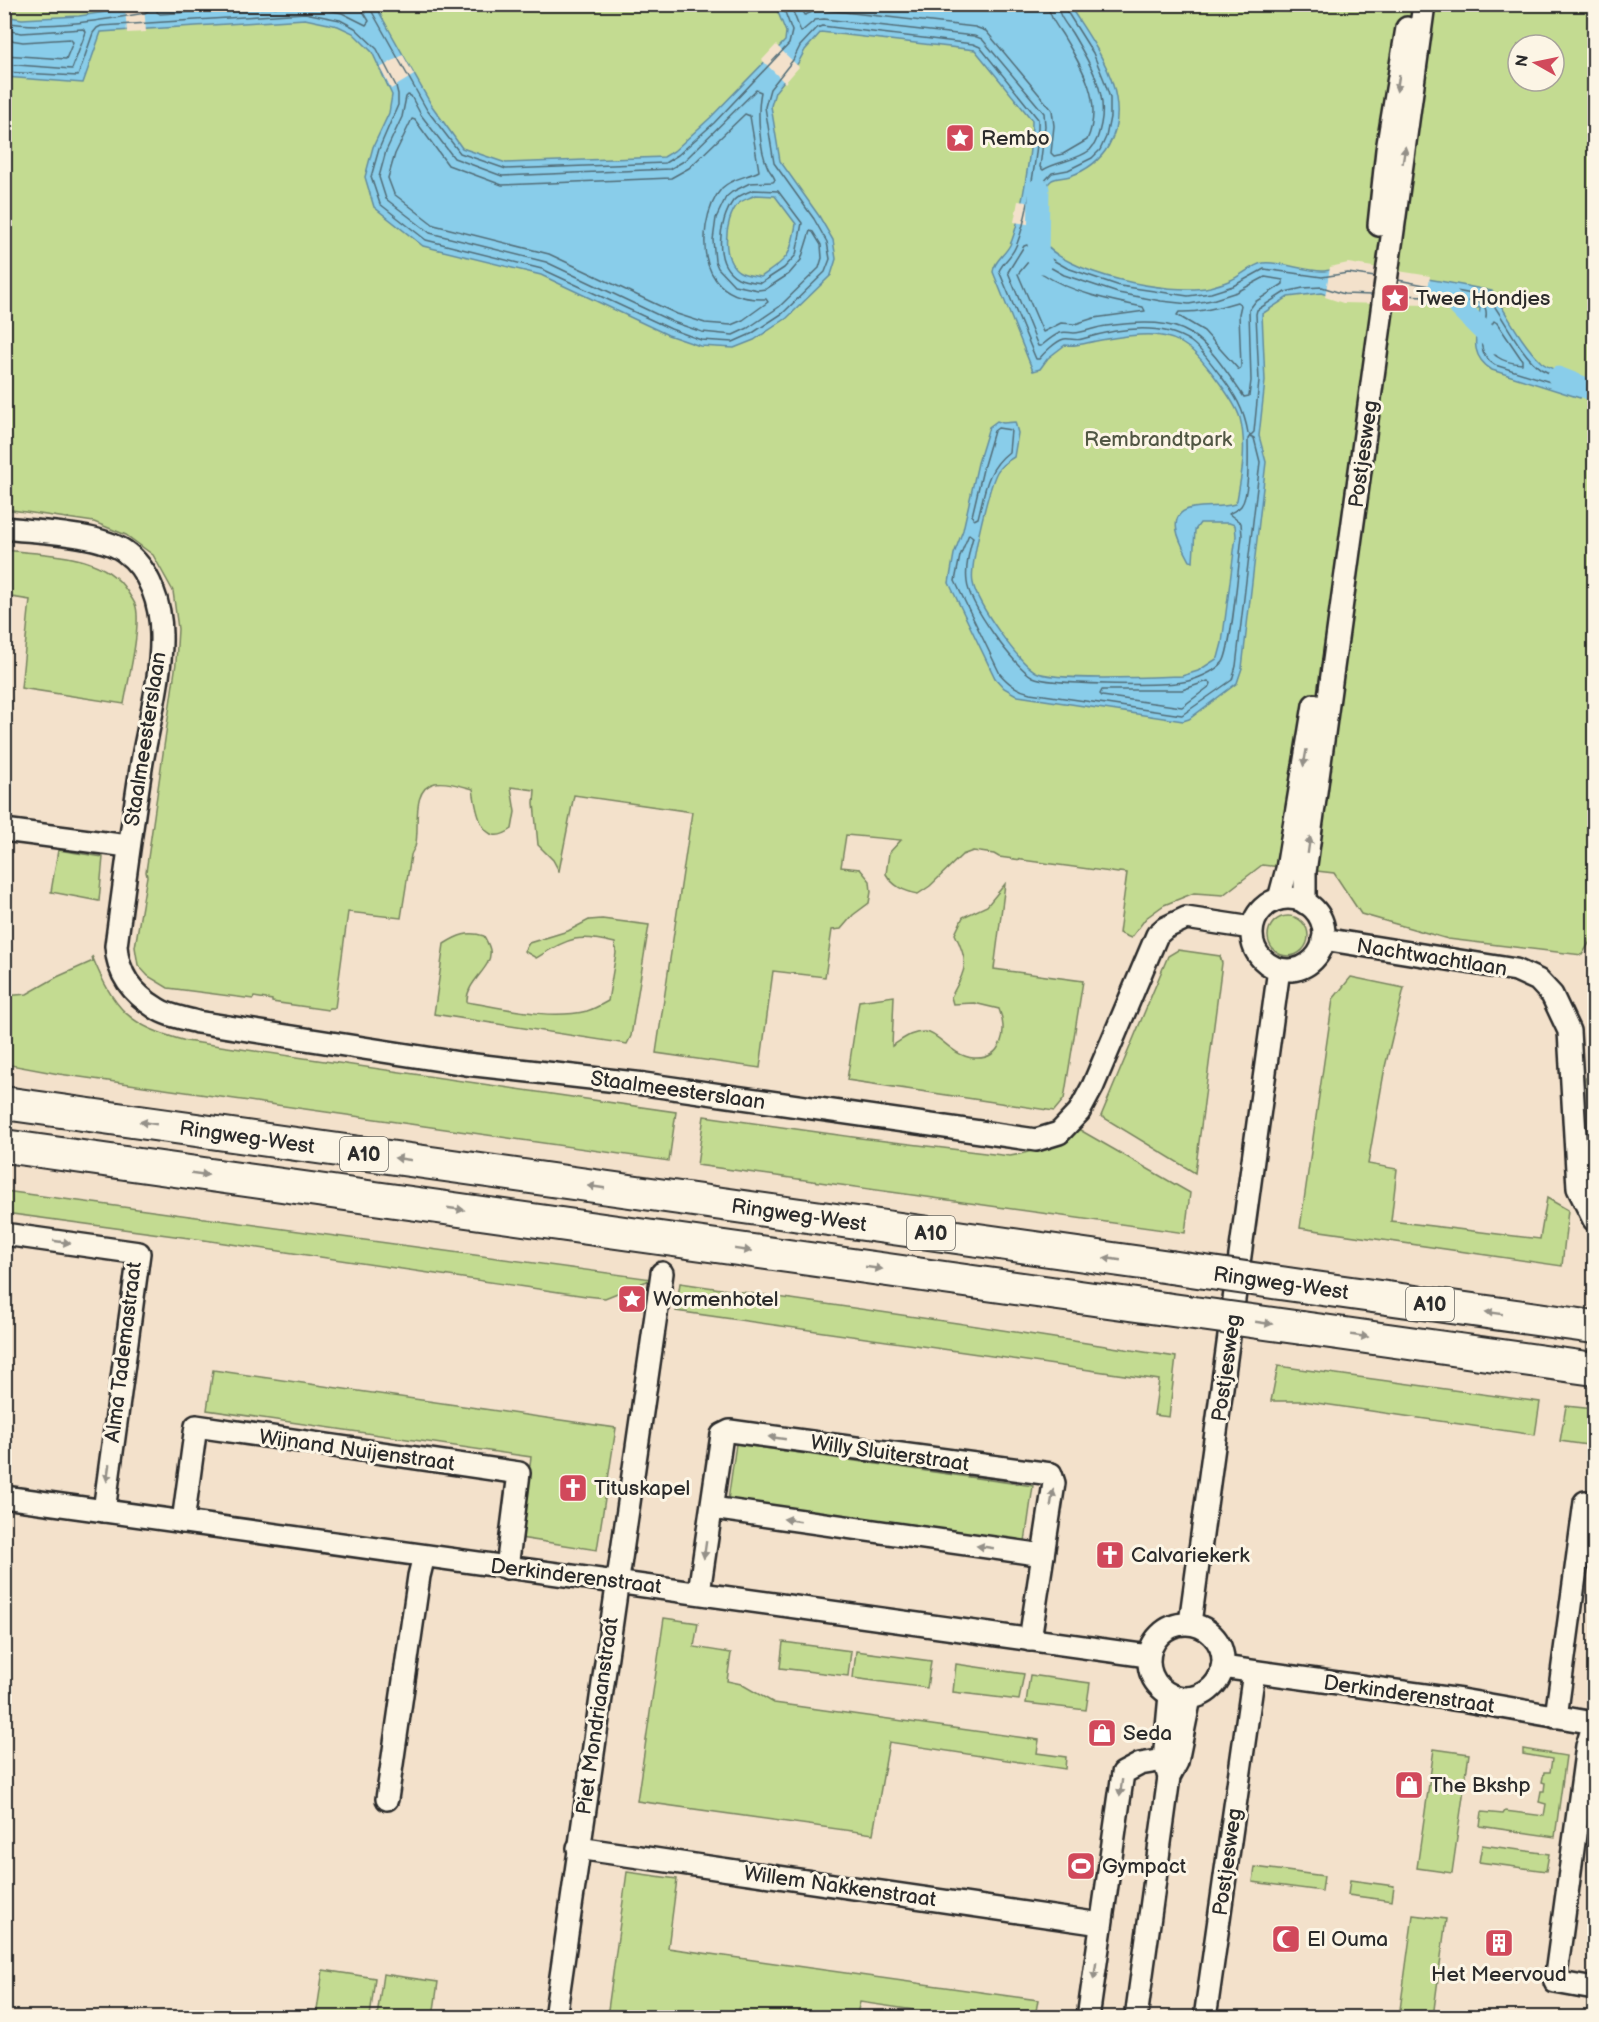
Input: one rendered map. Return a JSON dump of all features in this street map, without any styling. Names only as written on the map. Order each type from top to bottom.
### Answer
[{"type":"highway","name":"A10","points":[[4,1089],[74,1112]]},
{"type":"highway","name":"Ringweg-West","points":[[4,1103],[1591,1326]]},
{"type":"highway","name":"Ringweg-West","points":[[4,1146],[1588,1368]]},
{"type":"highway","name":"A10","points":[[4,1161],[80,1157]]},
{"type":"street","name":"Postjesweg","points":[[1388,213],[1387,150],[1410,4]]},
{"type":"street","name":"Postjesweg","points":[[1305,903],[1305,872],[1364,389],[1388,213],[1405,152],[1424,4]]},
{"type":"street","name":"Postjesweg","points":[[1279,899],[1287,869],[1364,389]]},
{"type":"street","name":"Staalmeesterslaan","points":[[4,528],[108,542],[126,552],[146,572],[157,602],[161,635],[159,667],[128,846],[116,946],[117,959],[126,983],[157,1010],[197,1022],[466,1064],[644,1084],[1035,1140],[1059,1133],[1079,1112],[1093,1086],[1157,935],[1165,928],[1186,918],[1252,928]]},
{"type":"street","name":"Staalmeesterslaan","points":[[4,830],[128,846]]},
{"type":"street","points":[[1292,898],[1305,903],[1320,918],[1324,932],[1319,951],[1309,963],[1295,970],[1279,969],[1267,964],[1258,955],[1253,944],[1252,928],[1261,910],[1279,899],[1292,898]]},
{"type":"street","name":"Nachtwachtlaan","points":[[1323,939],[1516,970],[1538,980],[1552,995],[1569,1031],[1578,1188],[1594,1220]]},
{"type":"street","name":"Postjesweg","points":[[1190,1623],[1279,969]]},
{"type":"street","name":"Alma Tademastraat","points":[[4,1234],[139,1253],[104,1511]]},
{"type":"street","name":"Piet Mondriaanstraat","points":[[555,2018],[662,1273]]},
{"type":"street","name":"Wijnand Nuijenstraat","points":[[183,1522],[196,1426],[519,1473],[507,1568]]},
{"type":"street","name":"Willy Sluiterstraat","points":[[699,1592],[722,1435],[730,1431],[1051,1474],[1054,1484],[1030,1640]]},
{"type":"street","name":"Derkinderenstraat","points":[[4,1497],[1148,1656]]},
{"type":"street","points":[[1556,1717],[1585,1502]]},
{"type":"street","points":[[712,1508],[1043,1555]]},
{"type":"street","points":[[387,1799],[419,1576],[424,1556]]},
{"type":"street","points":[[1190,1623],[1212,1634],[1219,1644],[1222,1667],[1218,1679],[1210,1689],[1180,1696],[1157,1685],[1150,1672],[1148,1656],[1153,1642],[1163,1631],[1176,1624],[1190,1623]]},
{"type":"street","name":"Derkinderenstraat","points":[[1222,1667],[1461,1700],[1594,1723]]},
{"type":"street","name":"Postjesweg","points":[[1204,2018],[1254,1672]]},
{"type":"street","points":[[1136,2018],[1166,1769],[1180,1696]]},
{"type":"street","points":[[1592,1988],[1555,1982],[1587,1746],[1594,1723]]},
{"type":"street","points":[[1088,2018],[1123,1773],[1140,1764],[1166,1769]]},
{"type":"street","name":"Willem Nakkenstraat","points":[[579,1848],[1101,1924]]},
{"type":"green space","name":"Rembrandtpark","points":[[5,5],[1594,5],[1594,935],[1582,955],[1448,939],[1361,914],[1334,873],[1262,865],[1223,895],[1194,893],[1164,905],[1146,918],[1131,938],[1119,933],[1127,873],[999,857],[973,851],[962,855],[930,886],[918,894],[899,887],[886,874],[889,853],[901,840],[846,835],[841,867],[860,869],[870,881],[869,903],[853,915],[841,929],[832,930],[825,977],[773,971],[760,1068],[656,1053],[692,812],[574,795],[559,871],[553,860],[538,845],[535,790],[511,787],[515,812],[512,829],[494,835],[487,832],[482,825],[473,789],[454,784],[435,783],[427,787],[419,801],[417,840],[411,855],[401,918],[348,912],[335,1008],[328,1010],[272,1002],[272,1000],[254,997],[253,999],[168,988],[148,976],[138,965],[135,947],[176,663],[178,629],[173,591],[153,555],[126,535],[94,522],[5,509]]},
{"type":"green space","points":[[5,550],[55,555],[88,562],[117,578],[134,601],[137,616],[124,704],[21,688],[30,600],[5,596]]},
{"type":"green space","points":[[58,850],[103,857],[99,901],[51,892]]},
{"type":"green space","points":[[1005,884],[994,969],[1083,981],[1064,1099],[1054,1111],[847,1080],[859,1001],[894,996],[892,1046],[912,1034],[926,1032],[959,1053],[974,1058],[984,1057],[997,1049],[1003,1034],[999,1009],[974,1003],[953,1004],[951,997],[964,966],[963,953],[955,934],[963,917],[987,906]]},
{"type":"green space","points":[[1288,916],[1296,917],[1302,922],[1307,928],[1307,944],[1302,950],[1296,955],[1288,956],[1280,955],[1274,950],[1269,944],[1268,936],[1269,928],[1274,922],[1280,917]]},
{"type":"green space","points":[[602,919],[649,925],[631,1036],[627,1044],[434,1014],[444,944],[468,934],[484,936],[490,950],[490,957],[471,987],[467,1002],[542,1014],[557,1014],[587,1011],[608,1001],[616,953],[615,943],[591,938],[574,939],[536,958],[524,951],[529,943],[568,931],[589,920]]},
{"type":"green space","points":[[1178,950],[1220,956],[1222,963],[1195,1173],[1101,1116],[1168,956]]},
{"type":"green space","points":[[92,956],[108,990],[126,1013],[137,1022],[166,1035],[186,1041],[676,1112],[669,1161],[59,1074],[5,1064],[5,996],[27,994],[93,961]]},
{"type":"green space","points":[[1351,977],[1404,988],[1385,1067],[1368,1164],[1397,1169],[1391,1221],[1540,1239],[1547,1198],[1568,1210],[1562,1266],[1300,1228],[1333,999]]},
{"type":"green space","points":[[1586,1078],[1594,1079],[1594,1183]]},
{"type":"green space","points":[[704,1116],[1010,1156],[1044,1146],[1073,1126],[1190,1193],[1185,1233],[697,1165]]},
{"type":"green space","points":[[5,1191],[652,1279],[605,1298],[586,1296],[5,1213]]},
{"type":"green space","points":[[680,1283],[1176,1357],[1169,1417],[1154,1415],[1159,1380],[676,1311]]},
{"type":"green space","points":[[1278,1366],[1540,1402],[1535,1435],[1303,1401],[1271,1401]]},
{"type":"green space","points":[[213,1370],[616,1428],[597,1550],[520,1538],[531,1457],[207,1410]]},
{"type":"green space","points":[[1566,1406],[1594,1409],[1594,1446],[1560,1441]]},
{"type":"green space","points":[[736,1444],[1033,1486],[1025,1542],[728,1500]]},
{"type":"green space","points":[[664,1618],[698,1623],[694,1647],[731,1653],[727,1681],[741,1684],[774,1703],[1039,1740],[1037,1753],[1066,1757],[1065,1769],[889,1742],[873,1834],[637,1801]]},
{"type":"green space","points":[[783,1642],[851,1651],[848,1676],[780,1668]]},
{"type":"green space","points":[[856,1651],[931,1661],[927,1688],[853,1678]]},
{"type":"green space","points":[[956,1664],[1024,1674],[1019,1700],[953,1692]]},
{"type":"green space","points":[[1030,1675],[1090,1683],[1086,1710],[1026,1703]]},
{"type":"green space","points":[[1434,1749],[1469,1754],[1452,1873],[1417,1868]]},
{"type":"green space","points":[[1523,1749],[1566,1756],[1555,1837],[1480,1826],[1482,1812],[1503,1814],[1505,1811],[1544,1816],[1546,1804],[1539,1802],[1541,1791],[1544,1791],[1545,1783],[1542,1782],[1544,1772],[1550,1772],[1552,1759],[1523,1754]]},
{"type":"green space","points":[[1482,1845],[1549,1854],[1546,1871],[1479,1862]]},
{"type":"green space","points":[[1255,1867],[1324,1876],[1322,1891],[1253,1882]]},
{"type":"green space","points":[[627,1872],[677,1879],[668,1948],[1038,2000],[1035,2017],[962,2017],[860,2002],[856,2017],[607,2017]]},
{"type":"green space","points":[[1350,1880],[1394,1886],[1392,1901],[1348,1895]]},
{"type":"green space","points":[[1413,1915],[1446,1919],[1433,2017],[1399,2017]]},
{"type":"green space","points":[[323,1970],[375,1978],[370,2017],[316,2017]]},
{"type":"green space","points":[[383,1974],[438,1982],[433,2017],[377,2017]]},
{"type":"water","points":[[160,4],[375,5],[432,106],[462,148],[506,163],[664,157],[674,151],[710,118],[785,41],[786,32],[775,5],[1069,5],[1097,49],[1109,73],[1117,111],[1113,135],[1102,156],[1082,171],[1056,178],[1048,184],[1039,208],[1038,226],[1041,239],[1053,251],[1071,263],[1093,272],[1119,280],[1170,288],[1210,287],[1231,280],[1259,264],[1269,263],[1322,271],[1346,267],[1359,268],[1492,291],[1521,337],[1541,362],[1556,370],[1586,378],[1580,398],[1492,370],[1479,357],[1476,350],[1480,308],[1427,302],[1343,300],[1321,293],[1288,297],[1262,314],[1265,381],[1259,436],[1266,462],[1242,668],[1237,683],[1189,719],[1183,721],[1018,696],[1004,688],[995,678],[949,583],[954,554],[963,530],[978,463],[989,427],[997,421],[1015,422],[1018,433],[1014,457],[1004,463],[997,472],[985,509],[974,561],[973,583],[976,592],[999,632],[1028,666],[1036,672],[1047,675],[1083,678],[1182,676],[1198,671],[1218,658],[1236,536],[1235,525],[1200,523],[1195,530],[1193,562],[1190,561],[1179,539],[1176,523],[1178,516],[1193,508],[1235,504],[1242,470],[1243,439],[1237,411],[1218,381],[1189,348],[1169,338],[1134,335],[1079,345],[1065,345],[1048,358],[1040,369],[1033,371],[993,272],[995,265],[1010,245],[1018,219],[1028,165],[1032,120],[975,50],[821,32],[805,50],[798,63],[775,92],[771,106],[780,161],[833,240],[836,259],[831,275],[787,318],[754,340],[734,348],[700,346],[668,335],[541,275],[423,246],[374,207],[365,177],[373,147],[389,113],[392,95],[372,52],[353,33],[338,26],[305,19],[101,32],[83,83],[5,77],[4,16],[22,19],[79,16]],"holes":[[[755,195],[775,196],[796,224],[790,250],[783,260],[761,277],[742,273],[730,261],[727,251],[727,230],[733,211],[738,204]]]},
{"type":"pier","points":[[144,5],[146,32],[127,33],[125,7]]},
{"type":"pier","points":[[776,45],[799,67],[785,83],[762,60]]},
{"type":"pier","points":[[403,55],[414,75],[391,89],[380,68]]},
{"type":"pier","points":[[1018,201],[1045,204],[1040,226],[1014,222]]},
{"type":"pier","points":[[1348,263],[1430,276],[1426,305],[1343,303],[1325,297],[1330,267]]},
{"type":"waterway","points":[[1039,188],[1038,260],[1042,263]]},
{"type":"waterway","points":[[1433,294],[1448,296],[1496,344]]},
{"type":"waterway","points":[[1558,377],[1594,391]]},
{"type":"place","name":"Rembo","points":[[960,138]]},
{"type":"place","name":"Twee Hondjes","points":[[1395,298]]},
{"type":"place","name":"Wormenhotel","points":[[632,1299]]},
{"type":"place","name":"Tituskapel","points":[[573,1488]]},
{"type":"place","name":"Calvariekerk","points":[[1110,1555]]},
{"type":"place","name":"Seda","points":[[1102,1733]]},
{"type":"place","name":"The Bkshp","points":[[1409,1785]]},
{"type":"place","name":"Gympact","points":[[1081,1866]]},
{"type":"place","name":"El Ouma","points":[[1286,1939]]},
{"type":"place","name":"Het Meervoud","points":[[1499,1943]]}]
